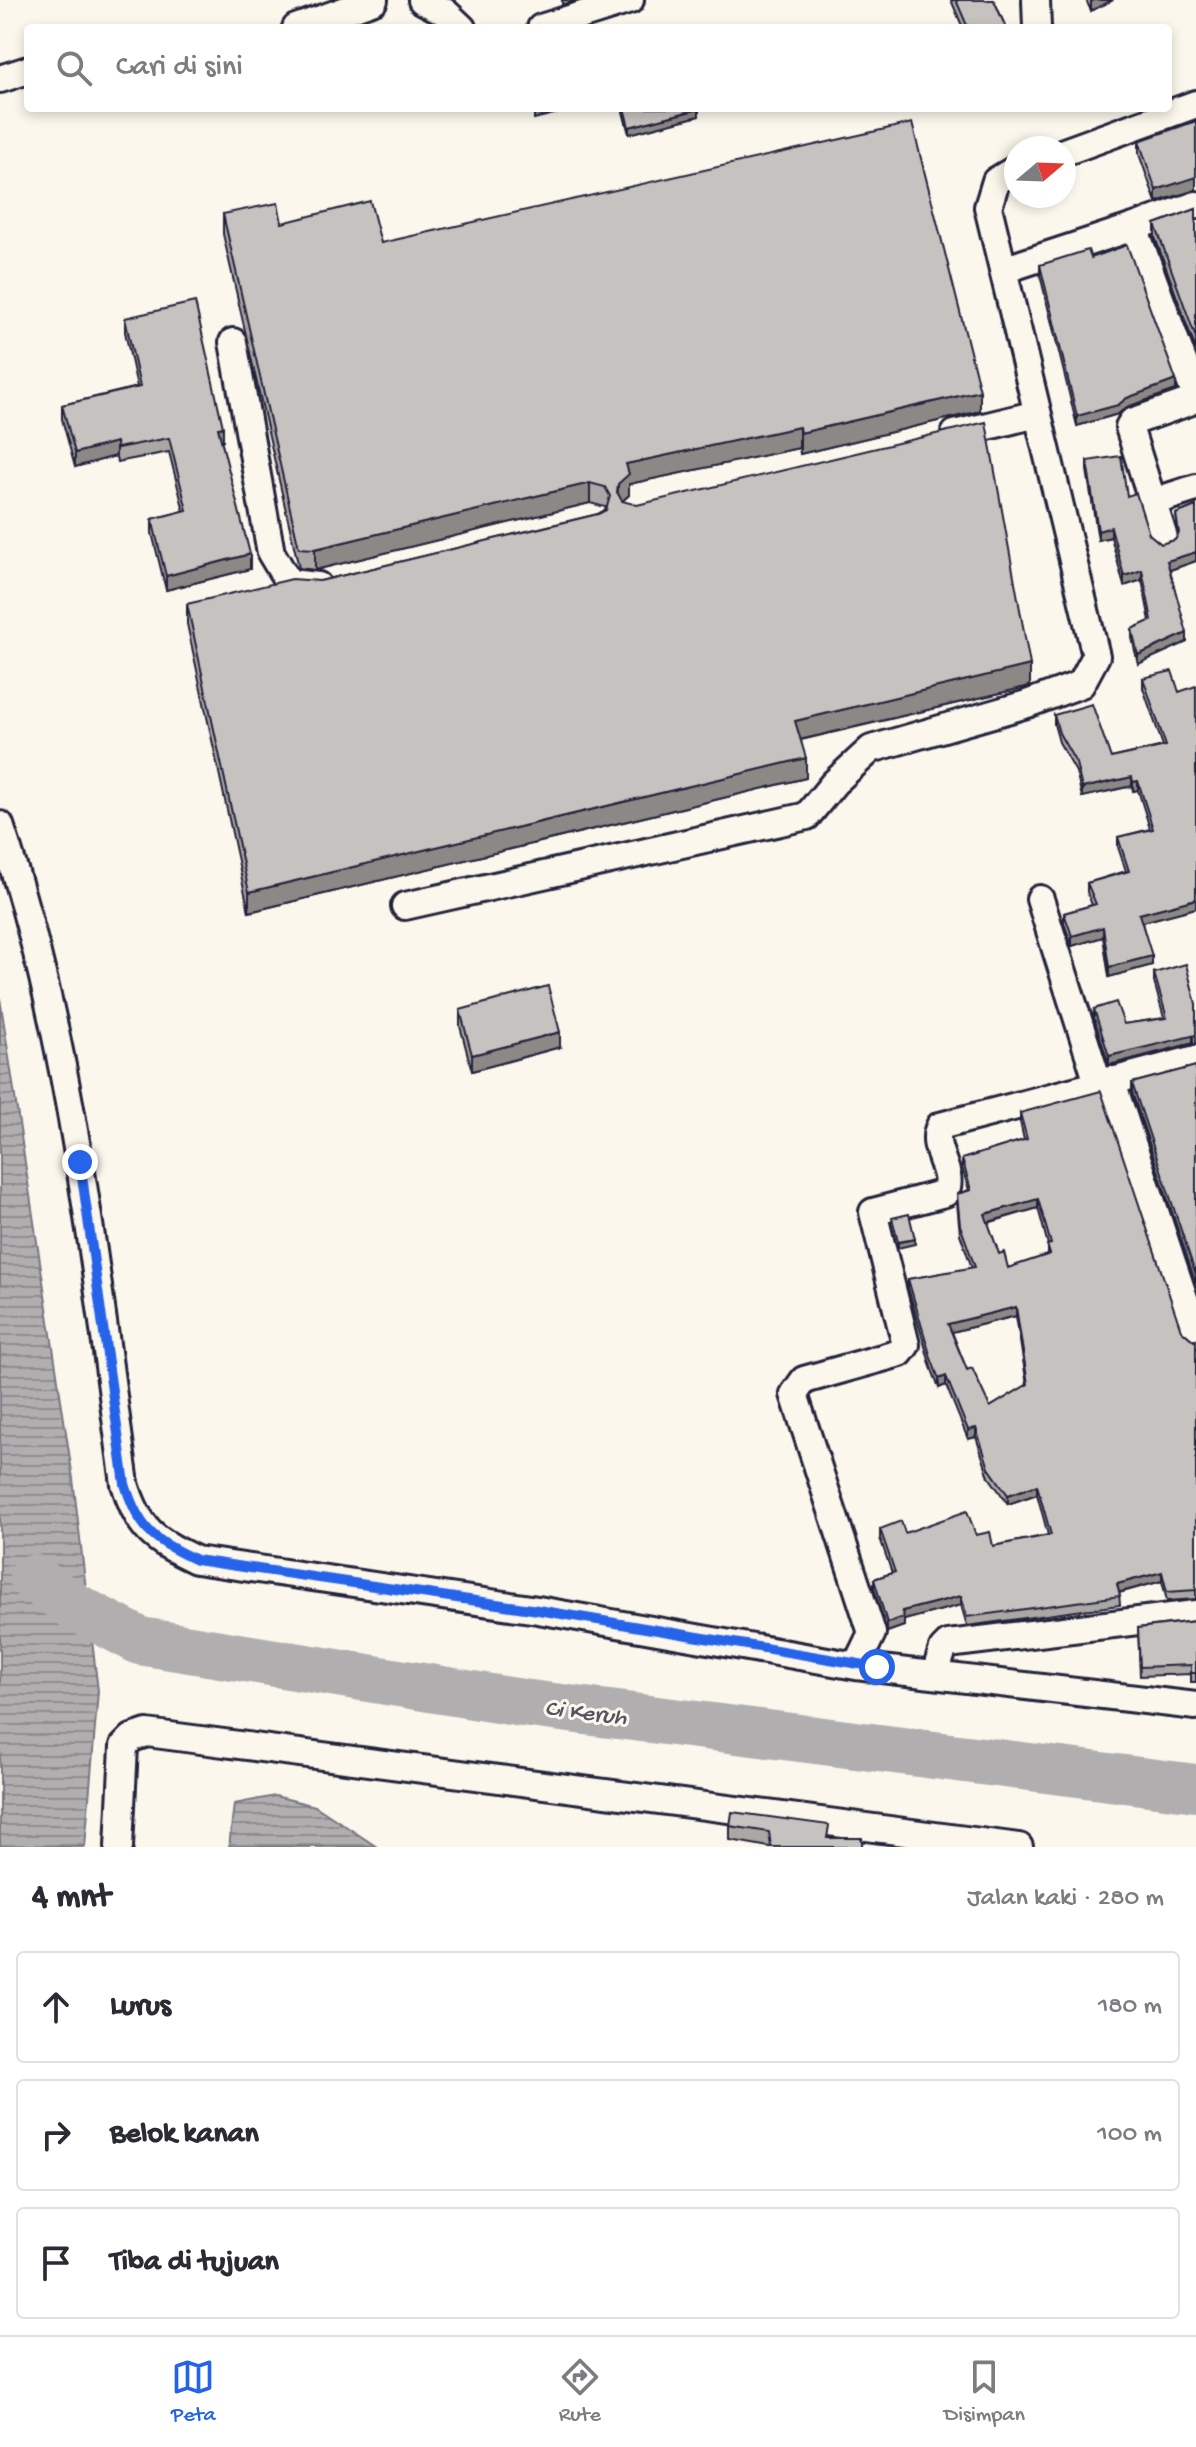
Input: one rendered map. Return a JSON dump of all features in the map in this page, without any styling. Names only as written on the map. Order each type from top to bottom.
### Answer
[{"type":"street","points":[[307,24],[374,0]]},
{"type":"street","points":[[422,0],[445,12],[458,24]]},
{"type":"street","points":[[543,24],[546,0]]},
{"type":"street","points":[[555,24],[630,0]]},
{"type":"street","points":[[1036,0],[1037,24]]},
{"type":"street","points":[[0,79],[24,71]]},
{"type":"street","points":[[1076,148],[1196,104]]},
{"type":"street","points":[[405,906],[807,816],[834,783],[871,749],[1027,704],[1081,684],[1096,656],[988,207],[996,181],[1004,176]]},
{"type":"street","points":[[1003,270],[1196,205]]},
{"type":"street","points":[[1134,227],[1195,394],[1189,402],[1132,422],[1129,427],[1164,538]]},
{"type":"street","points":[[233,342],[271,553],[289,583],[316,586],[347,579]]},
{"type":"street","points":[[928,440],[1037,414]]},
{"type":"street","points":[[1165,498],[1196,488]]},
{"type":"street","points":[[0,825],[21,888],[50,999],[80,1162],[125,1484],[143,1528],[165,1545],[196,1560],[538,1610],[856,1666],[1196,1706]]},
{"type":"street","points":[[1040,899],[1196,1334]]},
{"type":"street","points":[[856,1666],[872,1633],[794,1394],[804,1380],[900,1353],[906,1345],[872,1216],[875,1210],[945,1193],[949,1183],[936,1138],[940,1126],[1196,1059]]},
{"type":"street","points":[[935,1674],[943,1649],[948,1644],[1196,1614]]},
{"type":"street","points":[[119,1847],[124,1746],[132,1738],[147,1733],[1019,1847]]},
{"type":"shaded area","points":[[0,998],[73,1479],[98,1691],[85,1847],[0,1847]]},
{"type":"shaded area","points":[[275,1796],[315,1806],[377,1847],[229,1847],[234,1804]]},
{"type":"building","points":[[956,0],[994,0],[1004,24],[966,24]]},
{"type":"building","points":[[625,112],[687,112],[629,127]]},
{"type":"building","points":[[1196,121],[1196,177],[1156,190],[1139,141]]},
{"type":"building","points":[[912,123],[980,391],[800,433],[799,427],[626,464],[629,474],[618,484],[617,492],[622,501],[637,505],[986,422],[1030,665],[795,721],[806,758],[249,892],[187,604],[292,579],[320,581],[598,514],[606,510],[610,496],[605,487],[590,483],[315,549],[299,548],[223,214],[278,203],[282,223],[370,201],[381,243]]},
{"type":"building","points":[[1196,209],[1196,338],[1155,224]]},
{"type":"building","points":[[1127,245],[1176,380],[1127,398],[1118,405],[1077,416],[1040,265],[1088,250],[1091,258]]},
{"type":"building","points":[[195,302],[223,427],[218,428],[250,554],[166,576],[152,519],[187,510],[169,438],[117,448],[116,442],[75,453],[62,405],[140,387],[125,318]]},
{"type":"building","points":[[1121,456],[1127,496],[1136,493],[1149,534],[1161,544],[1175,540],[1179,533],[1176,514],[1196,506],[1196,552],[1167,561],[1187,633],[1138,655],[1132,629],[1152,620],[1142,570],[1124,576],[1111,527],[1098,531],[1087,461]]},
{"type":"building","points":[[1172,671],[1179,692],[1196,686],[1196,899],[1139,914],[1152,956],[1109,967],[1103,927],[1072,936],[1064,913],[1096,904],[1087,883],[1129,871],[1118,837],[1153,829],[1138,781],[1133,782],[1132,777],[1082,788],[1076,763],[1059,733],[1054,715],[1092,704],[1111,758],[1166,746],[1143,678]]},
{"type":"building","points":[[1186,964],[1196,1004],[1196,1035],[1109,1056],[1094,1009],[1116,1002],[1124,1024],[1167,1018],[1154,973]]},
{"type":"building","points":[[548,986],[560,1032],[472,1055],[460,1010]]},
{"type":"building","points":[[1196,1066],[1196,1275],[1132,1083]]},
{"type":"building","points":[[1101,1091],[1181,1330],[1196,1340],[1196,1590],[1167,1592],[1162,1572],[1117,1584],[1120,1596],[967,1617],[961,1596],[902,1611],[904,1617],[887,1623],[874,1579],[895,1572],[880,1529],[901,1521],[905,1533],[967,1511],[976,1535],[990,1532],[993,1546],[1051,1535],[1037,1485],[1008,1495],[989,1468],[976,1428],[968,1430],[946,1376],[939,1379],[908,1279],[975,1267],[960,1225],[957,1194],[971,1190],[962,1159],[1027,1139],[1020,1113]],"holes":[[[1038,1199],[1051,1244],[1047,1245],[1050,1254],[1008,1268],[1004,1252],[999,1254],[985,1214]],[[1016,1307],[1028,1384],[990,1407],[972,1368],[967,1370],[948,1324]]]},
{"type":"building","points":[[909,1214],[915,1239],[898,1242],[892,1218]]},
{"type":"building","points":[[1196,1621],[1196,1673],[1191,1673],[1191,1665],[1140,1667],[1138,1628]]},
{"type":"building","points":[[732,1812],[829,1825],[827,1838],[862,1838],[862,1847],[771,1847],[769,1832],[730,1826]]},
{"type":"waterway","name":"Ci Keruh","points":[[33,1578],[77,1608],[140,1641],[522,1703],[1196,1788]]},
{"type":"route","points":[[80,1162],[125,1484],[143,1528],[165,1545],[196,1560],[361,1587],[538,1610],[856,1666],[877,1667]]}]
